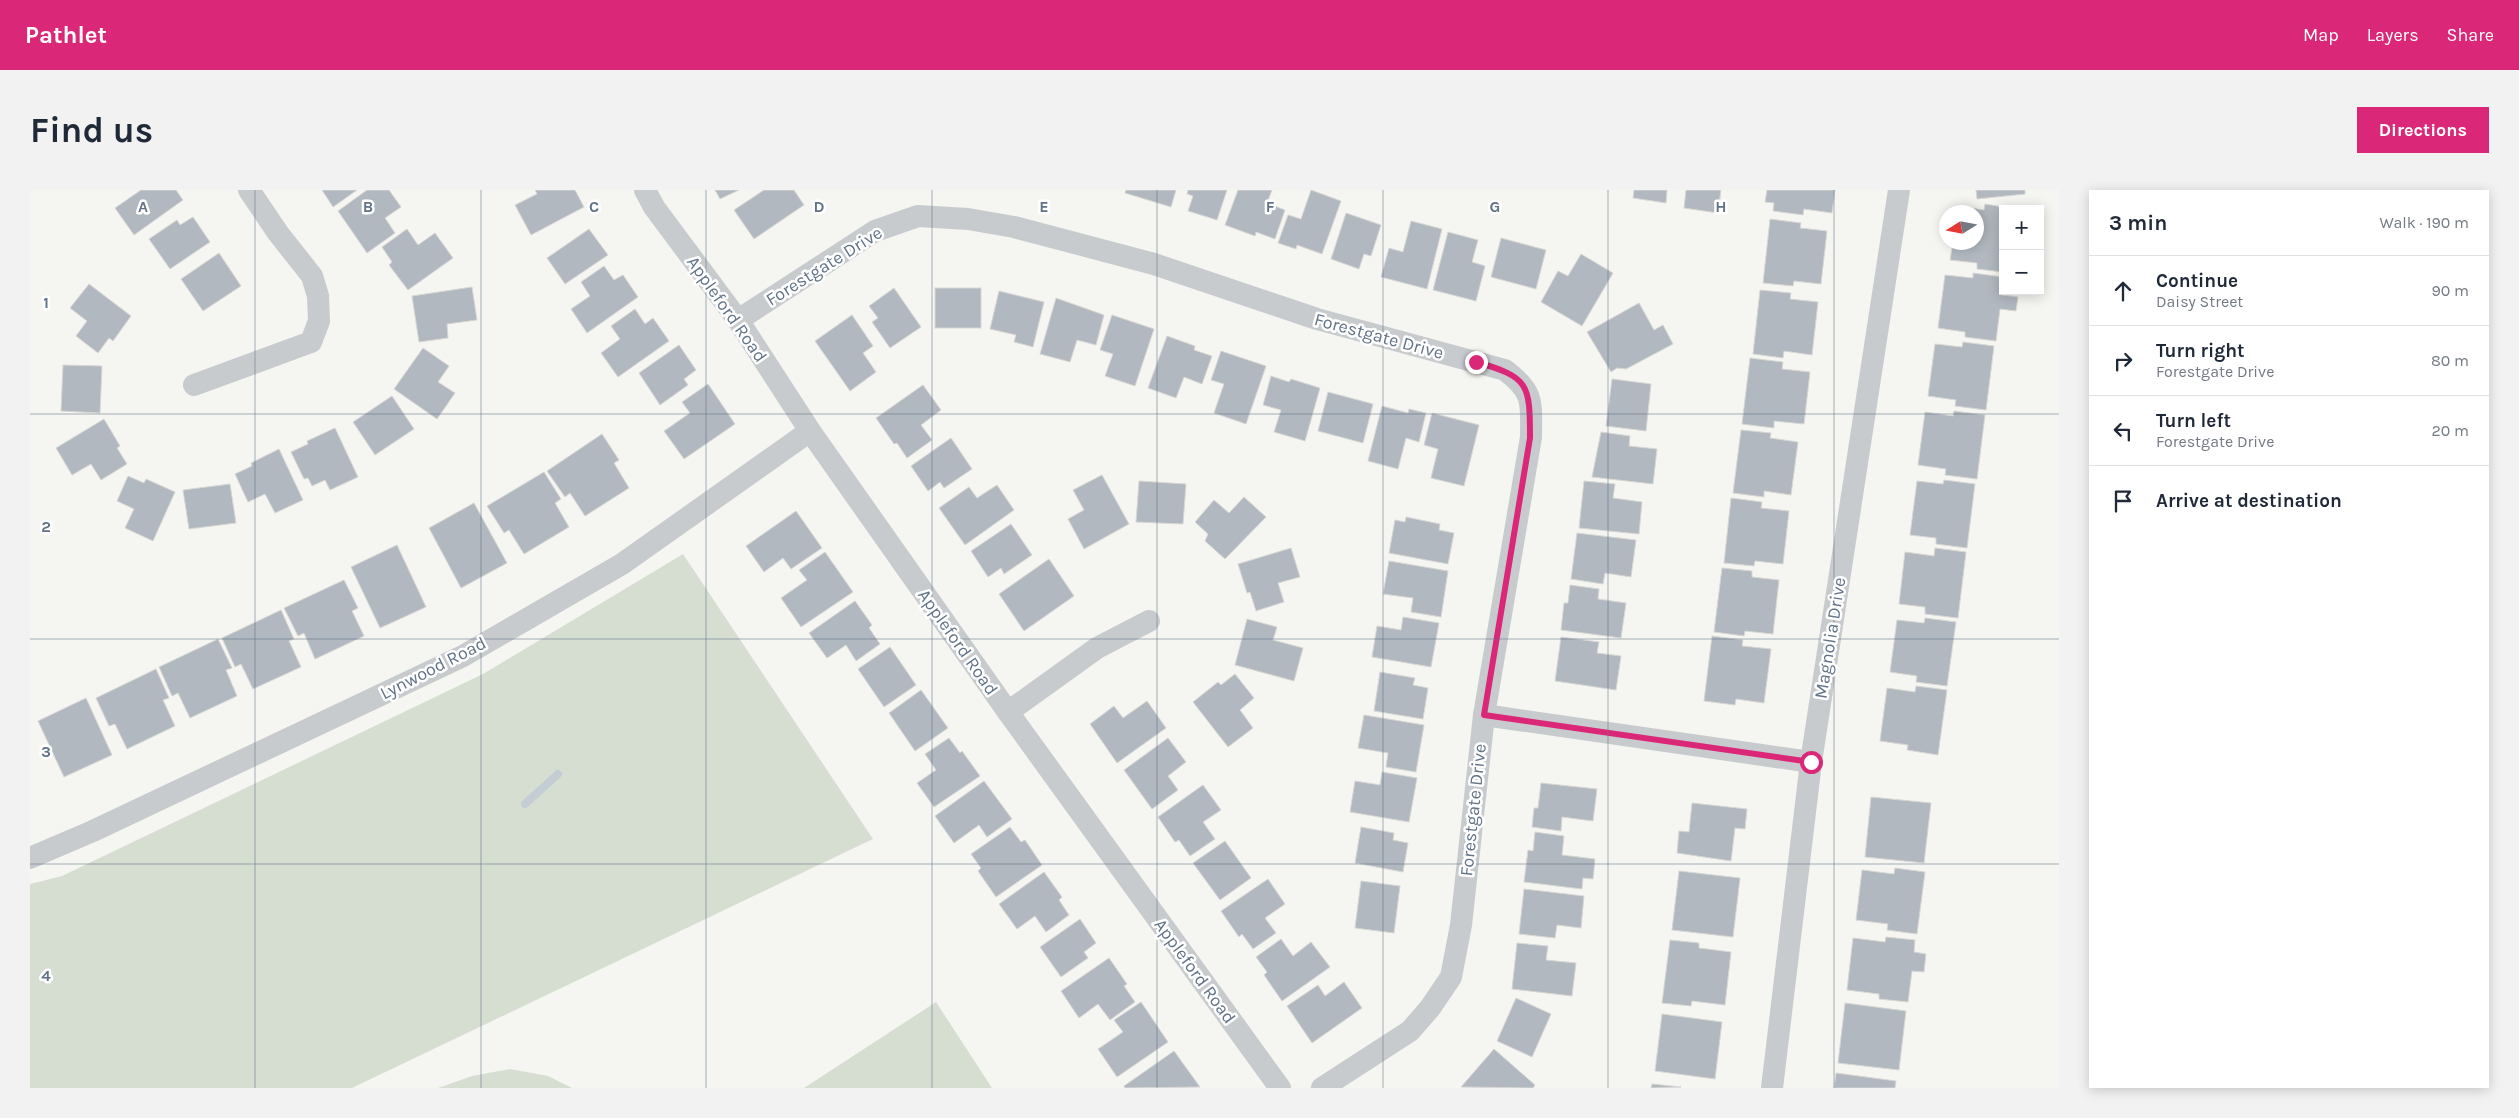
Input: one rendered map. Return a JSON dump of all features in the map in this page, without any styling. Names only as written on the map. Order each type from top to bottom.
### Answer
[{"type":"street","points":[[194,385],[311,342],[320,321],[318,296],[312,276],[278,233],[249,190]]},
{"type":"street","name":"Appleford Road","points":[[645,190],[654,207],[738,320],[810,431],[1008,712],[1280,1088]]},
{"type":"street","name":"Magnolia Drive","points":[[1772,1088],[1811,762],[1899,190]]},
{"type":"street","name":"Forestgate Drive","points":[[738,320],[875,231],[918,216],[968,219],[1014,227],[1154,264],[1317,319],[1505,370],[1523,384],[1530,400],[1530,438],[1484,715],[1461,925],[1451,977],[1430,1008],[1410,1031],[1322,1088]]},
{"type":"street","name":"Lynwood Road","points":[[30,858],[93,831],[463,656],[622,564],[810,431]]},
{"type":"street","points":[[1008,712],[1098,648],[1149,621]]},
{"type":"street","points":[[1484,715],[1811,762]]},
{"type":"shaded area","points":[[683,554],[873,839],[352,1088],[30,1088],[30,884],[62,876],[483,674]]},
{"type":"shaded area","points":[[936,1002],[992,1088],[804,1088]]},
{"type":"shaded area","points":[[510,1069],[548,1076],[572,1088],[438,1088],[472,1076]]},
{"type":"building","points":[[141,190],[176,190],[183,200],[134,235],[115,208]]},
{"type":"building","points":[[322,190],[357,190],[333,207]]},
{"type":"building","points":[[367,190],[389,190],[401,207],[385,218],[395,233],[367,253],[338,211]]},
{"type":"building","points":[[535,190],[575,190],[584,207],[531,235],[515,205],[537,194]]},
{"type":"building","points":[[715,190],[739,190],[720,199]]},
{"type":"building","points":[[764,190],[794,190],[804,205],[754,239],[734,210]]},
{"type":"building","points":[[1126,190],[1176,190],[1171,207],[1125,193]]},
{"type":"building","points":[[1188,190],[1227,190],[1217,220],[1188,211],[1193,196],[1187,194]]},
{"type":"building","points":[[1238,190],[1272,190],[1267,203],[1285,210],[1275,239],[1256,232],[1255,236],[1225,225]]},
{"type":"building","points":[[1311,190],[1341,201],[1322,254],[1297,245],[1296,249],[1278,243],[1288,215],[1301,219]]},
{"type":"building","points":[[1634,190],[1667,190],[1666,203],[1633,198]]},
{"type":"building","points":[[1686,190],[1721,190],[1718,213],[1684,208]]},
{"type":"building","points":[[1767,190],[1835,190],[1832,213],[1804,209],[1803,215],[1773,211],[1774,203],[1765,202]]},
{"type":"building","points":[[1976,190],[2025,190],[2025,194],[1977,199]]},
{"type":"building","points":[[1985,204],[1999,206],[1999,272],[1977,269],[1977,263],[1950,260],[1952,250],[1984,250]]},
{"type":"building","points":[[1346,213],[1381,225],[1371,256],[1364,254],[1359,269],[1331,259]]},
{"type":"building","points":[[193,217],[210,242],[170,269],[149,239],[177,220],[180,225]]},
{"type":"building","points":[[1770,219],[1801,223],[1800,228],[1827,231],[1821,284],[1794,281],[1793,286],[1763,283]]},
{"type":"building","points":[[1411,221],[1442,229],[1427,289],[1381,277],[1389,248],[1403,252]]},
{"type":"building","points":[[407,229],[418,245],[435,233],[453,258],[408,290],[389,265],[392,262],[382,247]]},
{"type":"building","points":[[589,229],[608,255],[565,284],[547,258]]},
{"type":"building","points":[[1448,232],[1478,240],[1472,262],[1485,266],[1476,301],[1433,290]]},
{"type":"building","points":[[1501,238],[1546,250],[1536,289],[1491,277]]},
{"type":"building","points":[[219,253],[241,286],[203,311],[181,279]]},
{"type":"building","points":[[1581,254],[1613,273],[1582,326],[1541,302],[1558,271],[1568,276]]},
{"type":"building","points":[[604,266],[614,280],[623,275],[638,297],[587,333],[571,309],[590,296],[581,282]]},
{"type":"building","points":[[1973,273],[1999,276],[1999,295],[2018,297],[2016,311],[2000,309],[1996,341],[1965,337],[1965,332],[1938,328],[1945,275],[1973,278]]},
{"type":"building","points":[[89,284],[131,316],[113,341],[109,338],[98,353],[76,336],[87,321],[70,308]]},
{"type":"building","points":[[472,287],[477,320],[447,324],[448,338],[419,342],[412,296]]},
{"type":"building","points":[[894,288],[921,327],[890,348],[872,322],[878,318],[869,306]]},
{"type":"building","points":[[935,288],[981,288],[981,328],[935,328]]},
{"type":"building","points":[[1760,290],[1791,293],[1790,299],[1818,302],[1812,355],[1784,351],[1783,358],[1753,354]]},
{"type":"building","points":[[999,291],[1044,302],[1033,347],[1014,342],[1016,335],[990,329]]},
{"type":"building","points":[[1056,298],[1104,315],[1096,345],[1077,340],[1070,362],[1040,354]]},
{"type":"building","points":[[1639,303],[1654,330],[1663,325],[1673,344],[1626,369],[1617,368],[1611,372],[1587,332]]},
{"type":"building","points":[[635,309],[645,324],[653,318],[669,341],[618,377],[601,353],[620,339],[611,326]]},
{"type":"building","points":[[852,315],[873,346],[863,353],[876,372],[850,391],[815,341]]},
{"type":"building","points":[[1112,315],[1154,329],[1135,386],[1105,376],[1113,354],[1100,350]]},
{"type":"building","points":[[1167,336],[1195,346],[1194,350],[1212,356],[1202,384],[1184,377],[1176,398],[1148,388]]},
{"type":"building","points":[[1963,342],[1994,346],[1986,410],[1955,406],[1956,400],[1928,396],[1935,344],[1962,347]]},
{"type":"building","points":[[679,345],[696,370],[684,379],[688,385],[660,405],[639,373]]},
{"type":"building","points":[[423,348],[449,366],[438,382],[455,393],[437,419],[394,389]]},
{"type":"building","points":[[1221,351],[1266,366],[1246,424],[1214,413],[1224,384],[1211,380]]},
{"type":"building","points":[[1750,358],[1783,362],[1782,369],[1810,372],[1804,424],[1774,421],[1774,428],[1742,424]]},
{"type":"building","points":[[63,365],[102,366],[100,413],[61,411]]},
{"type":"building","points":[[1271,376],[1289,382],[1291,379],[1320,388],[1305,441],[1274,432],[1281,410],[1263,405]]},
{"type":"building","points":[[1612,379],[1651,384],[1646,431],[1606,426]]},
{"type":"building","points":[[708,384],[735,424],[684,459],[664,431],[690,413],[682,402]]},
{"type":"building","points":[[923,385],[941,410],[921,425],[932,440],[907,458],[897,443],[894,444],[876,418]]},
{"type":"building","points":[[1328,392],[1373,404],[1363,443],[1318,431]]},
{"type":"building","points":[[392,396],[414,429],[375,455],[353,422]]},
{"type":"building","points":[[1382,406],[1408,413],[1409,409],[1426,413],[1419,442],[1406,438],[1398,469],[1368,461]]},
{"type":"building","points":[[1954,411],[1985,415],[1977,479],[1945,475],[1946,469],[1918,465],[1925,412],[1953,416]]},
{"type":"building","points":[[1432,413],[1479,425],[1464,486],[1431,478],[1438,449],[1424,445]]},
{"type":"building","points":[[104,419],[120,446],[117,448],[127,464],[101,480],[91,464],[72,475],[56,448]]},
{"type":"building","points":[[335,428],[358,477],[330,490],[325,480],[312,486],[308,478],[304,479],[291,452],[308,444],[307,441]]},
{"type":"building","points":[[1741,430],[1771,433],[1770,438],[1798,442],[1791,495],[1764,491],[1764,497],[1733,493]]},
{"type":"building","points":[[1601,432],[1630,436],[1629,446],[1657,449],[1653,484],[1592,477]]},
{"type":"building","points":[[602,434],[619,460],[614,463],[629,488],[585,516],[570,493],[565,497],[547,471]]},
{"type":"building","points":[[951,438],[972,469],[944,488],[940,482],[928,491],[911,466]]},
{"type":"building","points":[[279,449],[303,500],[275,513],[265,494],[248,502],[235,474],[252,466],[251,463]]},
{"type":"building","points":[[544,472],[561,499],[555,503],[569,527],[524,554],[509,530],[504,533],[487,506]]},
{"type":"building","points":[[1102,475],[1129,524],[1084,549],[1068,519],[1084,510],[1073,490]]},
{"type":"building","points":[[128,476],[144,483],[146,479],[175,492],[153,541],[125,528],[134,509],[117,501]]},
{"type":"building","points":[[1944,480],[1975,484],[1967,548],[1936,544],[1936,538],[1910,535],[1917,481],[1943,484]]},
{"type":"building","points":[[1139,481],[1186,484],[1183,524],[1136,522]]},
{"type":"building","points":[[1584,481],[1615,484],[1613,498],[1642,502],[1639,534],[1579,528]]},
{"type":"building","points":[[230,484],[236,523],[189,529],[183,490]]},
{"type":"building","points":[[997,485],[1014,510],[965,545],[939,508],[969,487],[977,498]]},
{"type":"building","points":[[1244,497],[1266,517],[1225,559],[1205,541],[1208,534],[1195,522],[1214,500],[1229,513]]},
{"type":"building","points":[[1731,498],[1762,502],[1761,508],[1789,511],[1783,564],[1755,561],[1754,566],[1724,563]]},
{"type":"building","points":[[474,503],[507,563],[461,588],[429,528]]},
{"type":"building","points":[[796,511],[822,548],[791,569],[783,558],[764,572],[746,546]]},
{"type":"building","points":[[1406,517],[1440,524],[1439,530],[1454,533],[1448,564],[1389,553],[1395,520],[1405,522]]},
{"type":"building","points":[[1011,524],[1032,555],[1004,574],[1001,568],[988,577],[971,551]]},
{"type":"building","points":[[1577,533],[1636,540],[1631,577],[1605,573],[1603,584],[1571,579]]},
{"type":"building","points":[[397,545],[426,607],[380,628],[351,567]]},
{"type":"building","points":[[1291,548],[1300,577],[1278,583],[1284,602],[1256,611],[1250,592],[1247,593],[1238,564]]},
{"type":"building","points":[[1935,548],[1966,552],[1958,618],[1925,614],[1925,607],[1899,604],[1905,552],[1934,556]]},
{"type":"building","points":[[825,552],[853,592],[801,627],[781,598],[807,580],[799,570]]},
{"type":"building","points":[[1049,559],[1074,596],[1024,631],[999,594]]},
{"type":"building","points":[[1389,561],[1448,571],[1441,617],[1411,612],[1413,598],[1383,594]]},
{"type":"building","points":[[1722,568],[1752,571],[1752,577],[1779,580],[1773,634],[1745,631],[1744,636],[1714,632]]},
{"type":"building","points":[[344,580],[358,608],[352,611],[364,636],[315,659],[304,633],[298,636],[284,608]]},
{"type":"building","points":[[1570,585],[1599,589],[1598,599],[1626,603],[1621,638],[1561,630],[1564,603],[1568,603]]},
{"type":"building","points":[[855,601],[872,625],[869,628],[880,644],[856,661],[846,645],[827,658],[809,633]]},
{"type":"building","points":[[281,610],[294,639],[289,641],[301,667],[253,689],[241,664],[235,667],[222,638]]},
{"type":"building","points":[[1403,617],[1439,623],[1431,667],[1372,657],[1377,626],[1401,630]]},
{"type":"building","points":[[1925,618],[1956,622],[1947,686],[1916,682],[1917,676],[1890,672],[1897,620],[1924,623]]},
{"type":"building","points":[[1247,619],[1277,627],[1273,640],[1303,648],[1294,681],[1235,665]]},
{"type":"building","points":[[1712,636],[1743,640],[1742,646],[1771,649],[1764,703],[1736,699],[1735,705],[1704,701]]},
{"type":"building","points":[[1561,637],[1599,642],[1597,653],[1621,656],[1616,690],[1555,681]]},
{"type":"building","points":[[218,639],[232,668],[226,670],[237,696],[190,718],[178,693],[172,696],[159,667]]},
{"type":"building","points":[[890,647],[916,685],[884,707],[858,669]]},
{"type":"building","points":[[156,669],[169,698],[163,700],[175,726],[127,749],[115,724],[109,726],[96,698]]},
{"type":"building","points":[[1380,672],[1415,678],[1413,685],[1428,688],[1423,719],[1374,711]]},
{"type":"building","points":[[1235,674],[1254,698],[1240,710],[1253,728],[1228,747],[1193,702],[1218,682],[1221,685]]},
{"type":"building","points":[[1916,686],[1947,690],[1938,755],[1907,750],[1908,745],[1880,741],[1887,688],[1915,692]]},
{"type":"building","points":[[921,690],[948,728],[915,751],[889,713]]},
{"type":"building","points":[[86,698],[112,755],[64,777],[38,721]]},
{"type":"building","points":[[1147,701],[1166,728],[1117,763],[1090,724],[1114,706],[1123,718]]},
{"type":"building","points":[[1364,715],[1424,725],[1416,772],[1386,767],[1388,753],[1358,748]]},
{"type":"building","points":[[949,738],[960,753],[962,751],[980,776],[934,807],[917,783],[936,770],[925,754]]},
{"type":"building","points":[[1168,738],[1186,762],[1168,776],[1178,790],[1152,809],[1124,770]]},
{"type":"building","points":[[1382,772],[1417,778],[1409,822],[1350,812],[1355,781],[1380,785]]},
{"type":"building","points":[[984,781],[1012,819],[987,837],[979,825],[954,843],[935,816]]},
{"type":"building","points":[[1541,783],[1597,789],[1593,821],[1562,817],[1561,831],[1532,827],[1534,808],[1538,808]]},
{"type":"building","points":[[1203,785],[1221,810],[1203,822],[1215,839],[1190,856],[1179,840],[1175,842],[1158,817]]},
{"type":"building","points":[[1871,797],[1931,803],[1924,863],[1865,857]]},
{"type":"building","points":[[1692,803],[1747,809],[1745,829],[1735,828],[1731,861],[1677,853],[1679,831],[1689,832]]},
{"type":"building","points":[[1010,827],[1021,842],[1025,840],[1042,865],[996,897],[978,871],[981,868],[971,854]]},
{"type":"building","points":[[1361,827],[1394,833],[1393,840],[1408,843],[1403,872],[1355,863]]},
{"type":"building","points":[[1535,832],[1564,836],[1562,855],[1595,859],[1593,879],[1583,878],[1582,889],[1524,882],[1528,850],[1533,851]]},
{"type":"building","points":[[1225,841],[1251,878],[1220,900],[1193,863]]},
{"type":"building","points":[[1895,868],[1925,872],[1917,934],[1887,930],[1888,924],[1856,920],[1862,870],[1894,874]]},
{"type":"building","points":[[1679,871],[1740,878],[1733,937],[1672,930]]},
{"type":"building","points":[[1044,872],[1062,897],[1059,900],[1069,915],[1046,932],[1035,916],[1017,929],[999,904]]},
{"type":"building","points":[[1268,879],[1285,904],[1265,918],[1276,933],[1253,949],[1242,934],[1239,937],[1221,911]]},
{"type":"building","points":[[1361,881],[1400,886],[1394,933],[1355,928]]},
{"type":"building","points":[[1524,889],[1584,896],[1581,928],[1557,925],[1555,938],[1519,934]]},
{"type":"building","points":[[1080,919],[1096,943],[1084,952],[1088,958],[1061,977],[1040,947]]},
{"type":"building","points":[[1886,937],[1915,940],[1914,952],[1926,954],[1924,972],[1912,971],[1908,1002],[1879,999],[1879,994],[1847,990],[1853,938],[1885,942]]},
{"type":"building","points":[[1281,939],[1293,956],[1311,942],[1330,967],[1282,1001],[1264,975],[1267,972],[1256,957]]},
{"type":"building","points":[[1670,940],[1699,943],[1699,948],[1731,952],[1725,1005],[1692,1001],[1691,1006],[1662,1003]]},
{"type":"building","points":[[1517,943],[1548,946],[1546,960],[1576,963],[1572,996],[1512,989]]},
{"type":"building","points":[[1109,958],[1127,984],[1124,986],[1135,1002],[1110,1020],[1098,1004],[1079,1018],[1061,991]]},
{"type":"building","points":[[1344,982],[1362,1008],[1312,1043],[1287,1006],[1318,985],[1325,996]]},
{"type":"building","points":[[1516,998],[1551,1014],[1532,1057],[1497,1041]]},
{"type":"building","points":[[1141,1002],[1168,1042],[1117,1077],[1098,1049],[1123,1032],[1114,1020]]},
{"type":"building","points":[[1845,1003],[1906,1011],[1899,1070],[1838,1063]]},
{"type":"building","points":[[1662,1014],[1722,1022],[1715,1079],[1655,1071]]},
{"type":"building","points":[[1494,1049],[1535,1085],[1533,1088],[1461,1087]]},
{"type":"building","points":[[1174,1051],[1200,1087],[1125,1088],[1124,1086]]},
{"type":"building","points":[[1836,1073],[1896,1081],[1895,1088],[1834,1088]]},
{"type":"building","points":[[1652,1084],[1681,1087],[1651,1088]]},
{"type":"waterway","points":[[525,804],[558,774]]},
{"type":"route","points":[[1476,362],[1505,370],[1523,384],[1530,400],[1530,438],[1484,715],[1811,762]]}]
